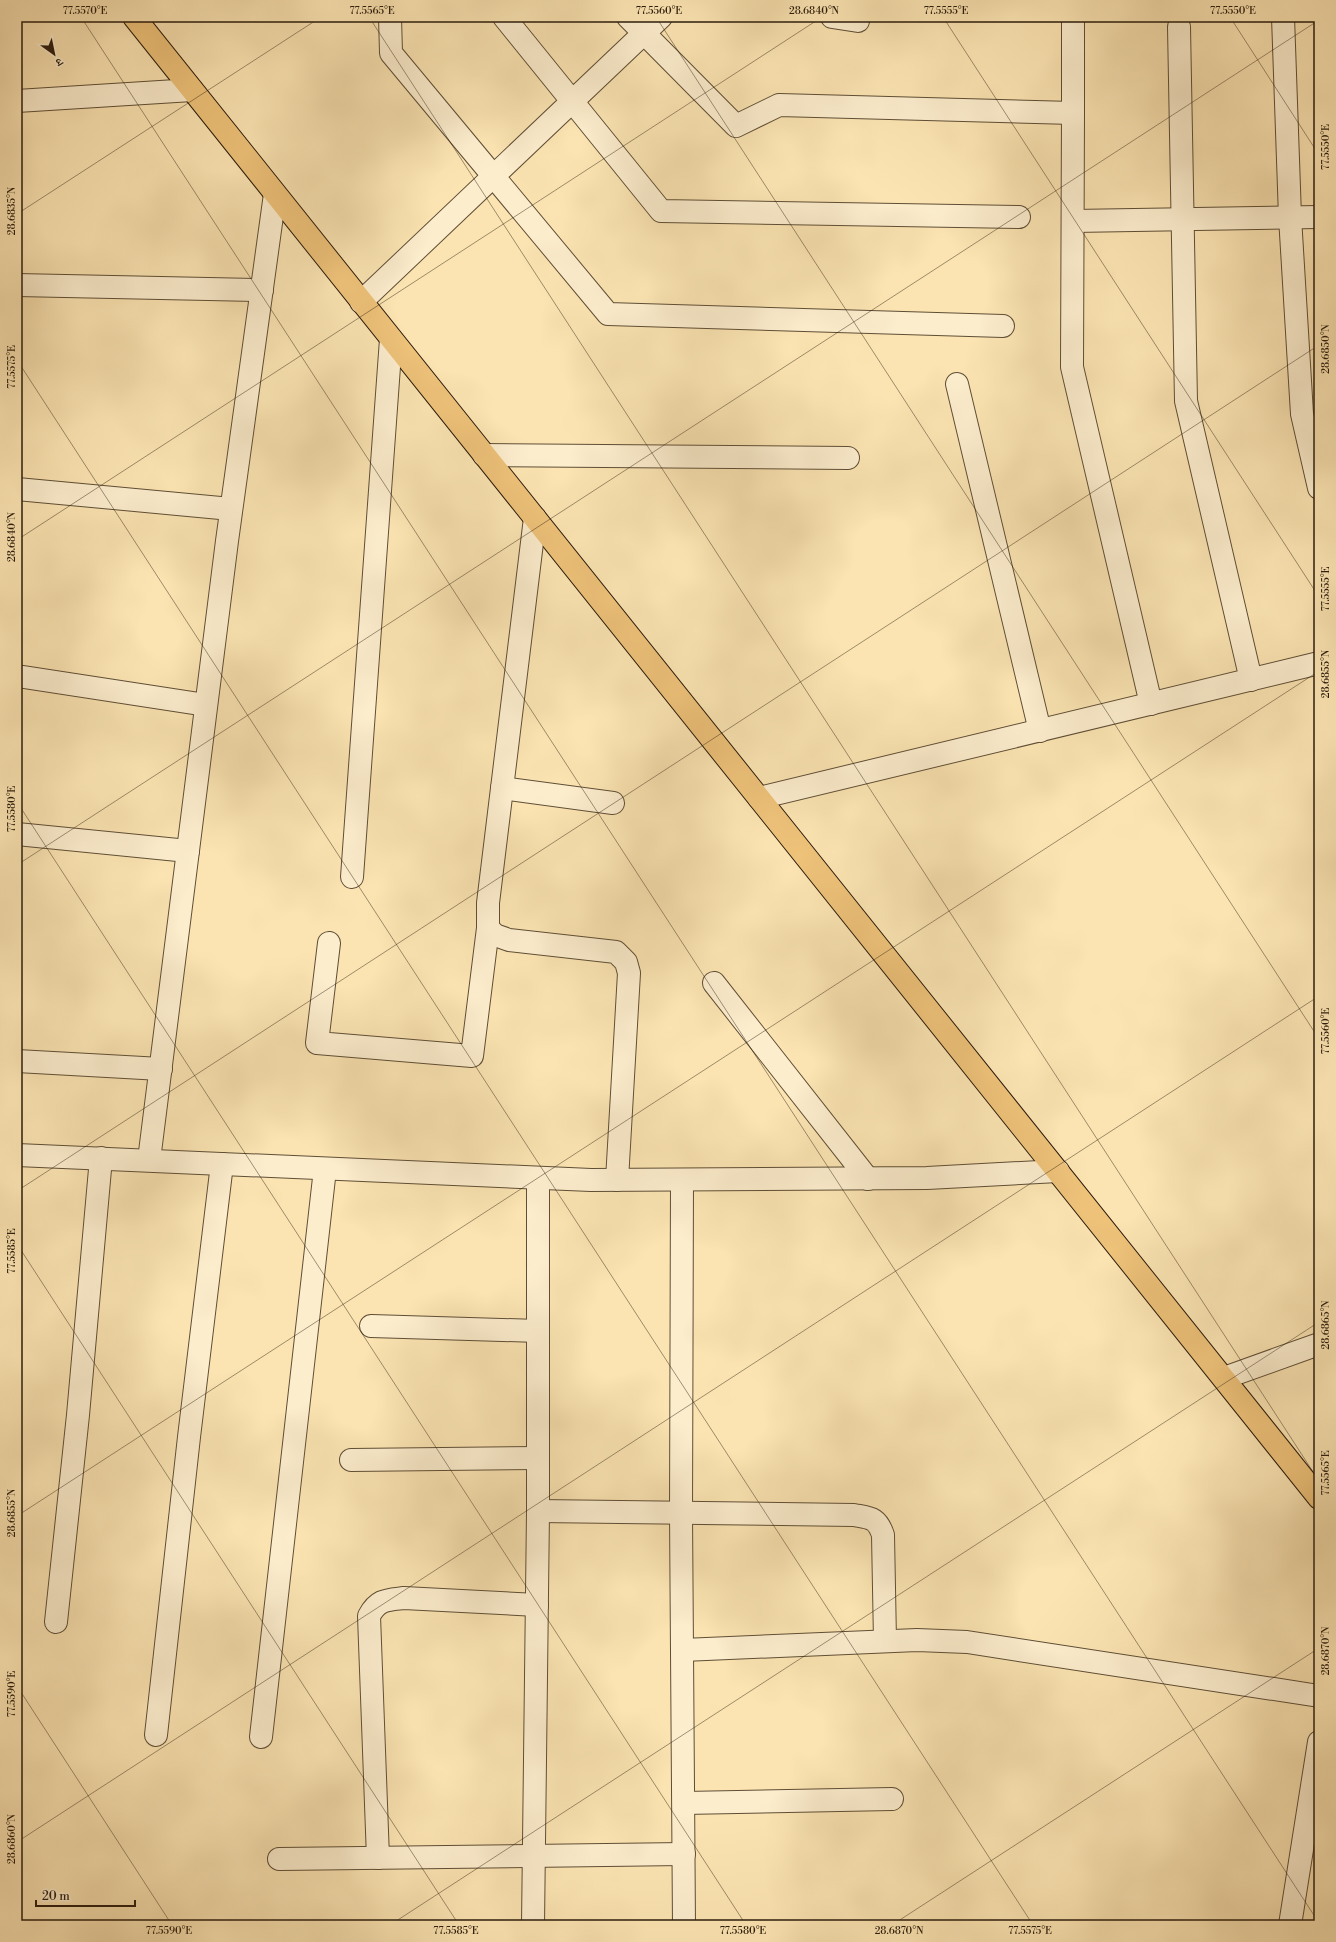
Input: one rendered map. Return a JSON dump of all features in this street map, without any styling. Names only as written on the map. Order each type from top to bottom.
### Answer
[{"type":"main road","points":[[134,17],[1319,1498]]},
{"type":"street","points":[[390,17],[391,54],[608,314],[1004,326]]},
{"type":"street","points":[[504,17],[661,211],[1019,217]]},
{"type":"street","points":[[628,17],[643,34],[736,126],[780,105],[1073,113]]},
{"type":"street","points":[[361,302],[661,17]]},
{"type":"street","points":[[832,17],[858,21],[858,17]]},
{"type":"street","points":[[1073,17],[1072,367],[1151,704]]},
{"type":"street","points":[[1283,17],[1290,218],[1302,414],[1319,488]]},
{"type":"street","points":[[1179,27],[1186,400],[1251,680]]},
{"type":"street","points":[[17,101],[192,90]]},
{"type":"street","points":[[149,1160],[231,509],[275,194]]},
{"type":"street","points":[[1073,221],[1319,217]]},
{"type":"street","points":[[17,285],[262,290]]},
{"type":"street","points":[[352,877],[391,339]]},
{"type":"street","points":[[957,384],[1040,730]]},
{"type":"street","points":[[484,455],[848,458]]},
{"type":"street","points":[[17,489],[231,509]]},
{"type":"street","points":[[329,944],[317,1043],[472,1056],[488,928],[488,903],[535,518]]},
{"type":"street","points":[[759,798],[1319,664]]},
{"type":"street","points":[[17,676],[206,705]]},
{"type":"street","points":[[502,788],[613,803]]},
{"type":"street","points":[[17,834],[188,851]]},
{"type":"street","points":[[488,928],[495,935],[509,940],[616,952],[626,962],[629,973],[617,1180]]},
{"type":"street","points":[[714,983],[868,1179]]},
{"type":"street","points":[[17,1061],[161,1069]]},
{"type":"street","points":[[17,1155],[538,1178],[617,1180],[927,1178],[1058,1170]]},
{"type":"street","points":[[56,1622],[78,1415],[101,1158]]},
{"type":"street","points":[[156,1735],[189,1436],[222,1164]]},
{"type":"street","points":[[261,1737],[325,1168]]},
{"type":"street","points":[[533,1925],[538,1511],[538,1178]]},
{"type":"street","points":[[682,1180],[681,1514],[684,1925]]},
{"type":"street","points":[[371,1326],[538,1331]]},
{"type":"street","points":[[1224,1378],[1319,1344]]},
{"type":"street","points":[[351,1460],[538,1458]]},
{"type":"street","points":[[538,1511],[854,1516],[871,1518],[876,1522],[883,1535],[885,1641]]},
{"type":"street","points":[[378,1858],[369,1616],[374,1606],[384,1600],[404,1598],[537,1605]]},
{"type":"street","points":[[683,1650],[917,1640],[968,1642],[1319,1696]]},
{"type":"street","points":[[1290,1925],[1319,1742]]},
{"type":"street","points":[[684,1803],[892,1799]]},
{"type":"street","points":[[279,1859],[684,1854]]}]
